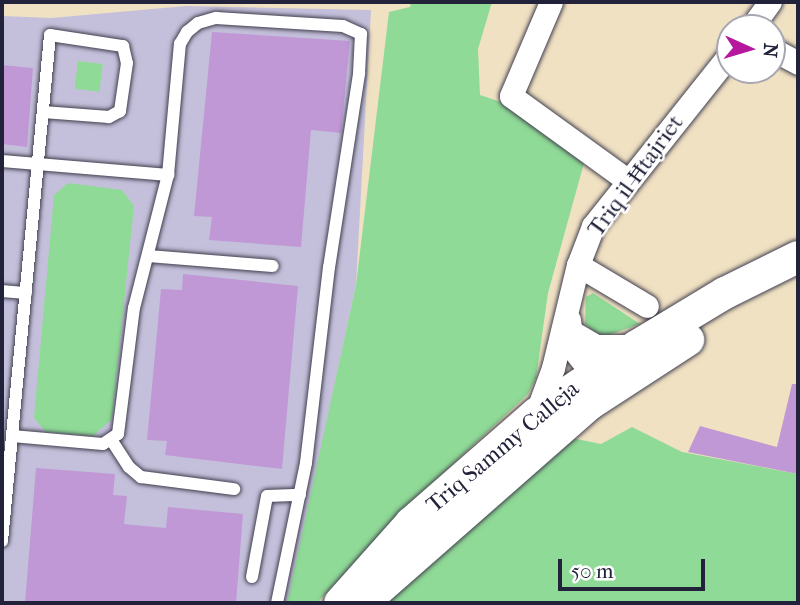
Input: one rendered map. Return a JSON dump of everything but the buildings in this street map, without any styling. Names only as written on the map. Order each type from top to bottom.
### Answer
[{"type":"street","points":[[551,2],[511,96],[627,180]]},
{"type":"street","name":"Triq il-Ħtajriet","points":[[537,414],[566,326],[578,265],[593,226],[716,71]]},
{"type":"street","name":"Triq Sammy Calleja","points":[[363,603],[596,391],[637,346],[725,293],[798,257]]},
{"type":"street","points":[[578,265],[647,306]]},
{"type":"street","name":"Triq Sammy Calleja","points":[[340,603],[411,523],[537,414],[596,391],[798,276]]},
{"type":"street","points":[[596,391],[564,355],[566,326],[596,346],[637,346]]},
{"type":"lane","points":[[12,436],[103,444],[112,441],[121,425],[134,308],[168,175],[180,44],[187,32],[198,23],[216,18],[343,26],[361,34],[359,74],[338,201],[306,463],[277,603]]},
{"type":"lane","points":[[2,541],[50,35],[123,46],[127,63],[120,111],[109,117],[43,112]]},
{"type":"lane","points":[[2,161],[168,175]]},
{"type":"lane","points":[[148,256],[274,266]]},
{"type":"lane","points":[[2,291],[26,293]]},
{"type":"lane","points":[[112,441],[129,467],[141,477],[234,489]]},
{"type":"lane","points":[[252,577],[267,496],[300,495]]},
{"type":"shaded area","points":[[186,6],[371,10],[356,285],[288,603],[2,603],[2,16],[51,18]]},
{"type":"green space","points":[[411,2],[492,2],[478,49],[480,95],[501,102],[584,163],[548,293],[536,378],[528,394],[412,502],[317,603],[287,603],[356,285],[389,12],[410,7]]},
{"type":"green space","points":[[78,61],[103,64],[99,92],[75,89]]},
{"type":"green space","points":[[68,183],[122,190],[134,206],[112,419],[93,436],[46,432],[34,418],[54,195]]},
{"type":"green space","points":[[593,293],[640,324],[600,338],[585,324],[586,297]]},
{"type":"green space","points":[[632,427],[682,452],[798,474],[798,603],[382,603],[567,437],[601,444]]}]
